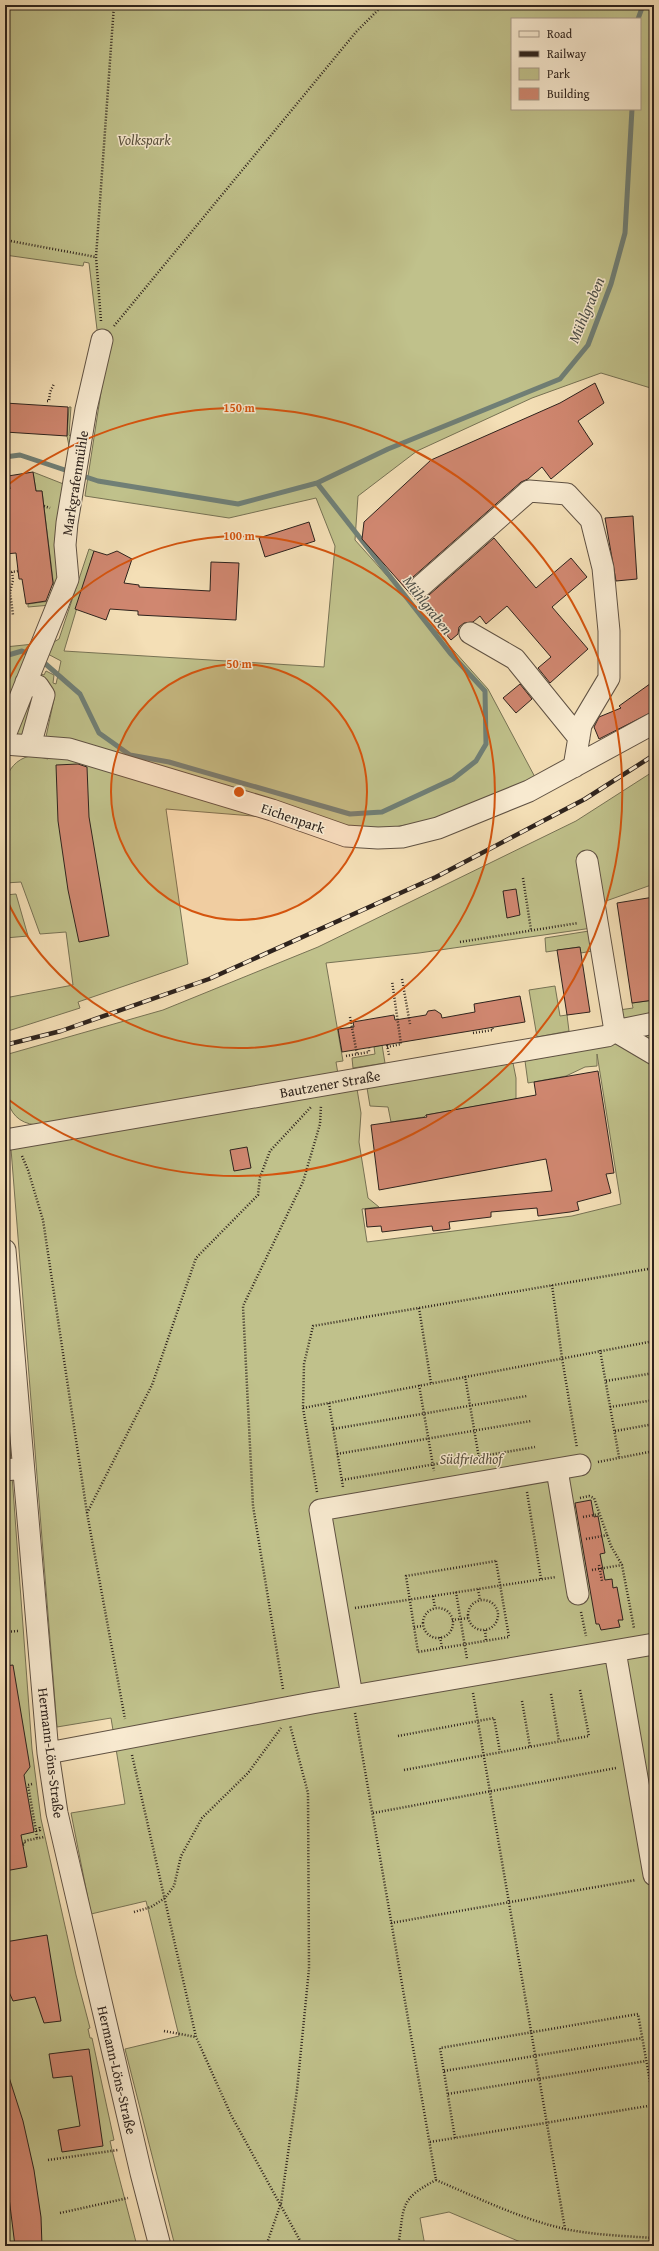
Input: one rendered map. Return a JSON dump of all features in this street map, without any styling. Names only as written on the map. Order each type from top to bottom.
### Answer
[{"type":"street","name":"Markgrafenmühle","points":[[5,735],[68,580],[66,532],[90,388],[102,340]]},
{"type":"street","points":[[421,586],[529,491],[567,494],[591,520],[603,568],[608,631],[609,678],[581,725],[574,767]]},
{"type":"street","points":[[470,634],[515,659],[579,738]]},
{"type":"street","points":[[29,675],[44,695],[30,746]]},
{"type":"street","name":"Eichenpark","points":[[5,744],[69,749],[272,810],[346,836],[378,838],[402,837],[438,828],[529,791],[654,723]]},
{"type":"street","points":[[587,861],[615,1031],[654,1054]]},
{"type":"street","name":"Bautzener Straße","points":[[11,1139],[322,1090],[607,1036],[615,1031],[654,1023]]},
{"type":"street","name":"Hermann-Löns-Straße","points":[[5,1250],[14,1469],[48,1753],[57,1813],[141,2173],[160,2246]]},
{"type":"street","points":[[352,1696],[320,1510],[524,1476],[580,1465]]},
{"type":"street","points":[[557,1470],[576,1584]]},
{"type":"street","points":[[48,1753],[129,1738],[287,1713],[352,1696],[646,1645]]},
{"type":"street","points":[[615,1651],[634,1764],[646,1877]]},
{"type":"path","points":[[102,340],[96,257],[114,5]]},
{"type":"path","points":[[102,340],[356,32],[383,5]]},
{"type":"path","points":[[5,240],[96,257]]},
{"type":"path","points":[[47,401],[49,401],[50,392],[54,384]]},
{"type":"path","points":[[5,573],[18,571]]},
{"type":"path","points":[[12,572],[13,580],[10,592],[13,615]]},
{"type":"path","points":[[523,878],[531,930]]},
{"type":"path","points":[[460,942],[597,920]]},
{"type":"path","points":[[402,979],[410,1024]]},
{"type":"path","points":[[387,1047],[402,1044],[392,981]]},
{"type":"path","points":[[350,1017],[357,1054]]},
{"type":"path","points":[[473,1033],[493,1030],[492,1027]]},
{"type":"path","points":[[346,1056],[369,1052],[368,1048]]},
{"type":"path","points":[[87,1513],[152,1385],[196,1258],[258,1195],[260,1177],[270,1151],[322,1090]]},
{"type":"path","points":[[266,2246],[281,2203],[297,2090],[309,1969],[308,1793],[287,1713],[252,1506],[243,1306],[303,1182],[320,1124],[322,1090]]},
{"type":"path","points":[[11,1139],[20,1152],[28,1170],[43,1220],[87,1513],[129,1738],[196,2037],[231,2115],[281,2203],[303,2246]]},
{"type":"path","points":[[320,1510],[303,1408],[304,1364],[313,1326],[654,1268]]},
{"type":"path","points":[[552,1285],[562,1358],[580,1465],[654,1451]]},
{"type":"path","points":[[419,1308],[431,1383]]},
{"type":"path","points":[[303,1408],[600,1350],[654,1341]]},
{"type":"path","points":[[600,1350],[620,1458]]},
{"type":"path","points":[[606,1382],[654,1373]]},
{"type":"path","points":[[465,1376],[483,1483]]},
{"type":"path","points":[[419,1385],[438,1490]]},
{"type":"path","points":[[333,1429],[527,1396]]},
{"type":"path","points":[[610,1407],[654,1400]]},
{"type":"path","points":[[329,1403],[346,1506]]},
{"type":"path","points":[[337,1454],[531,1421]]},
{"type":"path","points":[[615,1431],[654,1424]]},
{"type":"path","points":[[342,1480],[535,1446]]},
{"type":"path","points":[[524,1476],[541,1579]]},
{"type":"path","points":[[589,1496],[594,1498],[611,1546],[622,1565],[646,1645]]},
{"type":"path","points":[[578,1518],[591,1514],[599,1514]]},
{"type":"path","points":[[590,1538],[608,1535]]},
{"type":"path","points":[[496,1561],[500,1586],[508,1636],[418,1652],[406,1576],[496,1561]]},
{"type":"path","points":[[599,1565],[602,1581]]},
{"type":"path","points":[[595,1570],[622,1565]]},
{"type":"path","points":[[337,1611],[541,1579],[576,1584],[589,1655]]},
{"type":"path","points":[[478,1589],[480,1600]]},
{"type":"path","points":[[456,1592],[565,2229]]},
{"type":"path","points":[[433,1596],[435,1608]]},
{"type":"path","points":[[480,1600],[491,1603],[497,1613],[495,1624],[485,1630],[474,1627],[468,1618],[471,1606],[480,1600]]},
{"type":"path","points":[[423,1626],[426,1614],[435,1608],[446,1611],[452,1620],[450,1631],[440,1638]]},
{"type":"path","points":[[497,1613],[504,1612]]},
{"type":"path","points":[[452,1620],[468,1618]]},
{"type":"path","points":[[414,1627],[423,1626]]},
{"type":"path","points":[[423,1626],[430,1635],[440,1638]]},
{"type":"path","points":[[485,1630],[486,1640]]},
{"type":"path","points":[[5,1632],[22,1631]]},
{"type":"path","points":[[440,1638],[442,1648]]},
{"type":"path","points":[[404,1770],[589,1736],[580,1690]]},
{"type":"path","points":[[551,1694],[559,1741]]},
{"type":"path","points":[[352,1696],[373,1813],[390,1923],[436,2180]]},
{"type":"path","points":[[522,1701],[530,1747]]},
{"type":"path","points":[[134,1912],[151,1907],[165,1898],[174,1886],[181,1856],[202,1818],[248,1773],[287,1713]]},
{"type":"path","points":[[398,1736],[494,1718],[500,1752]]},
{"type":"path","points":[[373,1813],[634,1764]]},
{"type":"path","points":[[32,1784],[28,1785],[28,1791],[37,1839]]},
{"type":"path","points":[[28,1791],[33,1790]]},
{"type":"path","points":[[34,1796],[40,1830],[36,1831]]},
{"type":"path","points":[[23,1845],[25,1844],[24,1841],[41,1838]]},
{"type":"path","points":[[390,1923],[646,1877]]},
{"type":"path","points":[[430,2142],[455,2138],[547,2123],[654,2105],[638,2014],[440,2048],[455,2138]]},
{"type":"path","points":[[164,2031],[196,2037]]},
{"type":"path","points":[[444,2071],[642,2038]]},
{"type":"path","points":[[448,2094],[646,2060]]},
{"type":"path","points":[[48,2160],[120,2149]]},
{"type":"path","points":[[436,2180],[510,2211],[565,2229],[612,2236],[654,2238]]},
{"type":"path","points":[[398,2246],[406,2201],[415,2191],[436,2180]]},
{"type":"path","points":[[60,2213],[130,2197]]},
{"type":"green space","name":"Volkspark","points":[[5,5],[654,5],[654,389],[601,373],[532,398],[417,451],[358,496],[355,540],[488,689],[536,779],[429,821],[377,830],[327,822],[166,809],[188,964],[78,1002],[80,1008],[5,1032],[5,998],[73,985],[66,932],[40,934],[21,882],[5,883],[5,782],[8,773],[13,766],[25,757],[37,756],[48,759],[46,737],[54,699],[34,671],[44,675],[46,671],[54,675],[53,683],[56,684],[61,661],[46,653],[52,643],[59,639],[89,549],[94,551],[64,651],[324,667],[335,546],[316,498],[229,518],[85,496],[103,379],[89,263],[84,262],[83,266],[5,255]]},
{"type":"green space","points":[[69,407],[71,407],[69,435],[75,440],[69,446],[67,436]]},
{"type":"green space","points":[[33,472],[66,485],[60,584],[51,605],[28,607],[28,604],[50,601],[54,588],[42,491],[36,491]]},
{"type":"green space","points":[[34,644],[5,714],[5,647]]},
{"type":"green space","points":[[25,697],[33,700],[28,733],[20,736],[14,734]]},
{"type":"green space","points":[[654,771],[654,884],[589,907],[592,928],[419,953],[326,963],[343,1061],[336,1062],[338,1074],[36,1125],[24,1122],[16,1116],[11,1109],[7,1099],[5,1055],[163,1010],[318,947],[576,821]]},
{"type":"green space","points":[[16,894],[28,936],[5,938],[5,895]]},
{"type":"green space","points":[[589,931],[592,951],[581,953],[579,947],[546,952],[545,938]]},
{"type":"green space","points":[[555,986],[560,1016],[567,1015],[569,1031],[537,1037],[529,990]]},
{"type":"green space","points":[[654,1000],[654,1016],[622,1020],[619,1010],[633,1008],[632,1003]]},
{"type":"green space","name":"Südfriedhof","points":[[654,1033],[654,2246],[530,2246],[449,2212],[420,2218],[425,2246],[175,2246],[125,2049],[179,2036],[146,1901],[91,1914],[71,1813],[125,1804],[111,1718],[57,1727],[11,1149],[357,1089],[361,1113],[359,1142],[368,1198],[379,1207],[362,1209],[367,1242],[572,1216],[621,1204],[597,1054],[597,1066],[585,1067],[566,1076],[528,1083],[525,1061],[595,1048]]},
{"type":"green space","points":[[382,1045],[385,1063],[353,1068],[352,1058],[375,1054],[374,1047]]},
{"type":"green space","points":[[513,1063],[516,1078],[516,1099],[391,1122],[388,1107],[370,1106],[367,1088]]},
{"type":"green space","points":[[5,1380],[32,1749],[41,1819],[76,1975],[90,2028],[88,2029],[90,2038],[92,2038],[114,2140],[110,2141],[137,2246],[5,2246]]},
{"type":"building","points":[[595,383],[604,403],[578,421],[593,444],[551,479],[542,467],[528,479],[521,482],[413,577],[409,589],[417,597],[423,598],[429,595],[494,538],[536,588],[571,558],[587,577],[552,607],[588,649],[550,683],[538,668],[551,657],[507,606],[486,624],[480,616],[473,622],[464,623],[459,627],[458,634],[451,640],[362,539],[364,522],[431,460],[560,403]]},
{"type":"building","points":[[5,403],[68,407],[67,436],[5,432]]},
{"type":"building","points":[[33,472],[36,491],[42,491],[53,583],[46,601],[26,604],[22,579],[19,579],[16,553],[5,554],[5,496],[8,495],[7,490],[10,489],[8,476]]},
{"type":"building","points":[[633,516],[637,579],[616,581],[605,518]]},
{"type":"building","points":[[309,522],[315,541],[265,557],[259,538]]},
{"type":"building","points":[[94,551],[107,555],[117,551],[132,559],[124,583],[139,585],[139,587],[210,591],[211,562],[239,563],[236,620],[138,615],[138,611],[110,609],[106,620],[75,609]]},
{"type":"building","points":[[654,681],[654,711],[599,739],[594,727],[599,717],[621,708],[619,706]]},
{"type":"building","points":[[520,684],[532,699],[516,713],[503,698]]},
{"type":"building","points":[[78,764],[87,767],[89,817],[109,936],[79,942],[68,890],[58,821],[56,765]]},
{"type":"building","points":[[516,889],[520,915],[507,918],[503,891]]},
{"type":"building","points":[[654,897],[654,1000],[632,1003],[617,903]]},
{"type":"building","points":[[580,947],[590,1012],[567,1015],[557,950]]},
{"type":"building","points":[[520,996],[525,1022],[342,1052],[338,1029],[354,1027],[353,1022],[394,1015],[395,1020],[426,1015],[428,1011],[435,1010],[441,1014],[442,1018],[475,1012],[474,1004]]},
{"type":"building","points":[[598,1071],[614,1173],[606,1174],[611,1193],[577,1202],[579,1210],[538,1216],[537,1208],[491,1212],[491,1217],[449,1222],[450,1229],[433,1231],[432,1226],[382,1232],[381,1226],[367,1227],[365,1209],[552,1191],[546,1159],[379,1190],[371,1125],[427,1117],[426,1115],[536,1095],[534,1082]]},
{"type":"building","points":[[247,1147],[251,1168],[234,1171],[230,1150]]},
{"type":"building","points":[[591,1500],[594,1517],[598,1516],[605,1553],[600,1554],[605,1580],[612,1579],[613,1588],[617,1587],[623,1620],[618,1620],[620,1627],[601,1630],[599,1624],[596,1624],[575,1503]]},
{"type":"building","points":[[13,1665],[30,1767],[24,1775],[34,1832],[21,1835],[27,1867],[5,1871],[5,1666]]},
{"type":"building","points":[[47,1935],[61,2021],[44,2023],[35,1997],[13,2001],[5,1983],[5,1942]]},
{"type":"building","points":[[89,2049],[103,2146],[62,2152],[58,2130],[80,2126],[72,2076],[53,2078],[49,2054]]},
{"type":"building","points":[[5,2074],[8,2074],[23,2121],[34,2170],[41,2217],[42,2246],[15,2246],[5,2165]]},
{"type":"waterway","name":"Mühlgraben","points":[[638,18],[643,5]]},
{"type":"waterway","name":"Mühlgraben","points":[[80,475],[98,481],[238,504],[317,483],[388,449],[560,379],[588,345],[611,284],[625,233],[632,110]]},
{"type":"waterway","points":[[5,457],[20,455],[71,472]]},
{"type":"waterway","name":"Mühlgraben","points":[[41,660],[80,694],[99,733],[130,755],[169,762],[350,814],[382,812],[453,779],[476,761],[486,744],[485,691],[450,653],[317,483]]},
{"type":"waterway","name":"Mühlgraben","points":[[5,656],[22,651],[32,655]]},
{"type":"railway","points":[[5,1045],[61,1031],[209,979],[436,877],[585,799],[654,755]]}]
